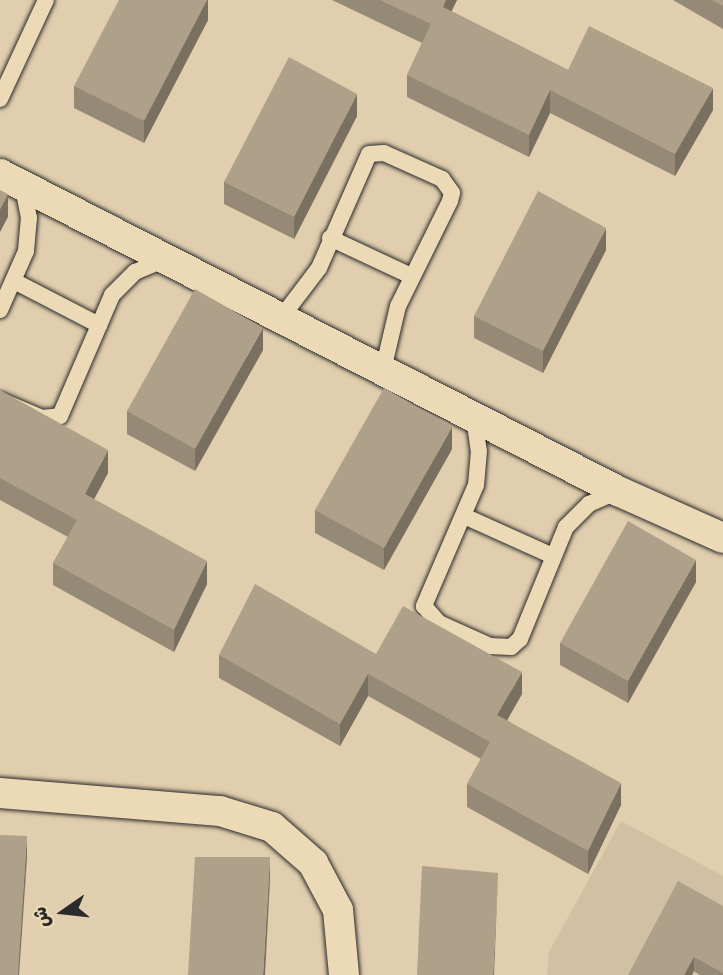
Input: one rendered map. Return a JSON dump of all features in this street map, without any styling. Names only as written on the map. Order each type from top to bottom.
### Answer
[{"type":"street","points":[[12,181],[618,491],[723,538]]},
{"type":"street","points":[[0,793],[220,811],[272,827],[313,863],[338,910],[344,975]]},
{"type":"lane","points":[[0,99],[46,0]]},
{"type":"lane","points":[[281,318],[302,295],[369,154],[384,153],[442,180],[452,193],[450,201],[411,276],[388,338],[383,370]]},
{"type":"lane","points":[[0,310],[14,281],[27,240],[12,181]]},
{"type":"lane","points":[[330,238],[411,276]]},
{"type":"lane","points":[[0,400],[42,418],[60,416],[112,295],[128,280],[165,259]]},
{"type":"lane","points":[[14,281],[99,324]]},
{"type":"lane","points":[[474,417],[479,451],[475,485],[424,606],[429,617],[452,629],[490,646],[511,647],[520,639],[566,527],[589,505],[618,491]]},
{"type":"lane","points":[[464,516],[553,556]]},
{"type":"shaded area","points":[[621,821],[723,876],[723,975],[547,975],[549,952]]},
{"type":"building","points":[[119,0],[207,0],[144,121],[74,86]]},
{"type":"building","points":[[380,0],[446,0],[443,7],[568,70],[589,26],[713,88],[675,154],[550,90],[529,135],[407,75],[431,24]]},
{"type":"building","points":[[712,0],[723,0],[723,6]]},
{"type":"building","points":[[289,57],[357,94],[294,217],[224,182]]},
{"type":"building","points":[[0,190],[8,194],[0,209]]},
{"type":"building","points":[[538,191],[606,228],[543,351],[474,316]]},
{"type":"building","points":[[195,289],[263,328],[195,449],[127,411]]},
{"type":"building","points":[[384,388],[452,427],[384,548],[315,510]]},
{"type":"building","points":[[0,390],[108,450],[85,494],[207,561],[174,630],[53,563],[77,520],[0,478]]},
{"type":"building","points":[[628,521],[696,560],[628,681],[560,643]]},
{"type":"building","points":[[255,584],[376,654],[403,606],[522,672],[497,715],[621,783],[588,851],[467,784],[490,742],[368,674],[340,724],[219,655]]},
{"type":"building","points":[[0,835],[27,836],[18,975],[0,975]]},
{"type":"building","points":[[195,857],[270,857],[263,975],[188,975]]},
{"type":"building","points":[[422,866],[498,873],[493,975],[417,975]]},
{"type":"building","points":[[678,881],[723,906],[723,973],[694,957],[684,975],[628,975]]}]
